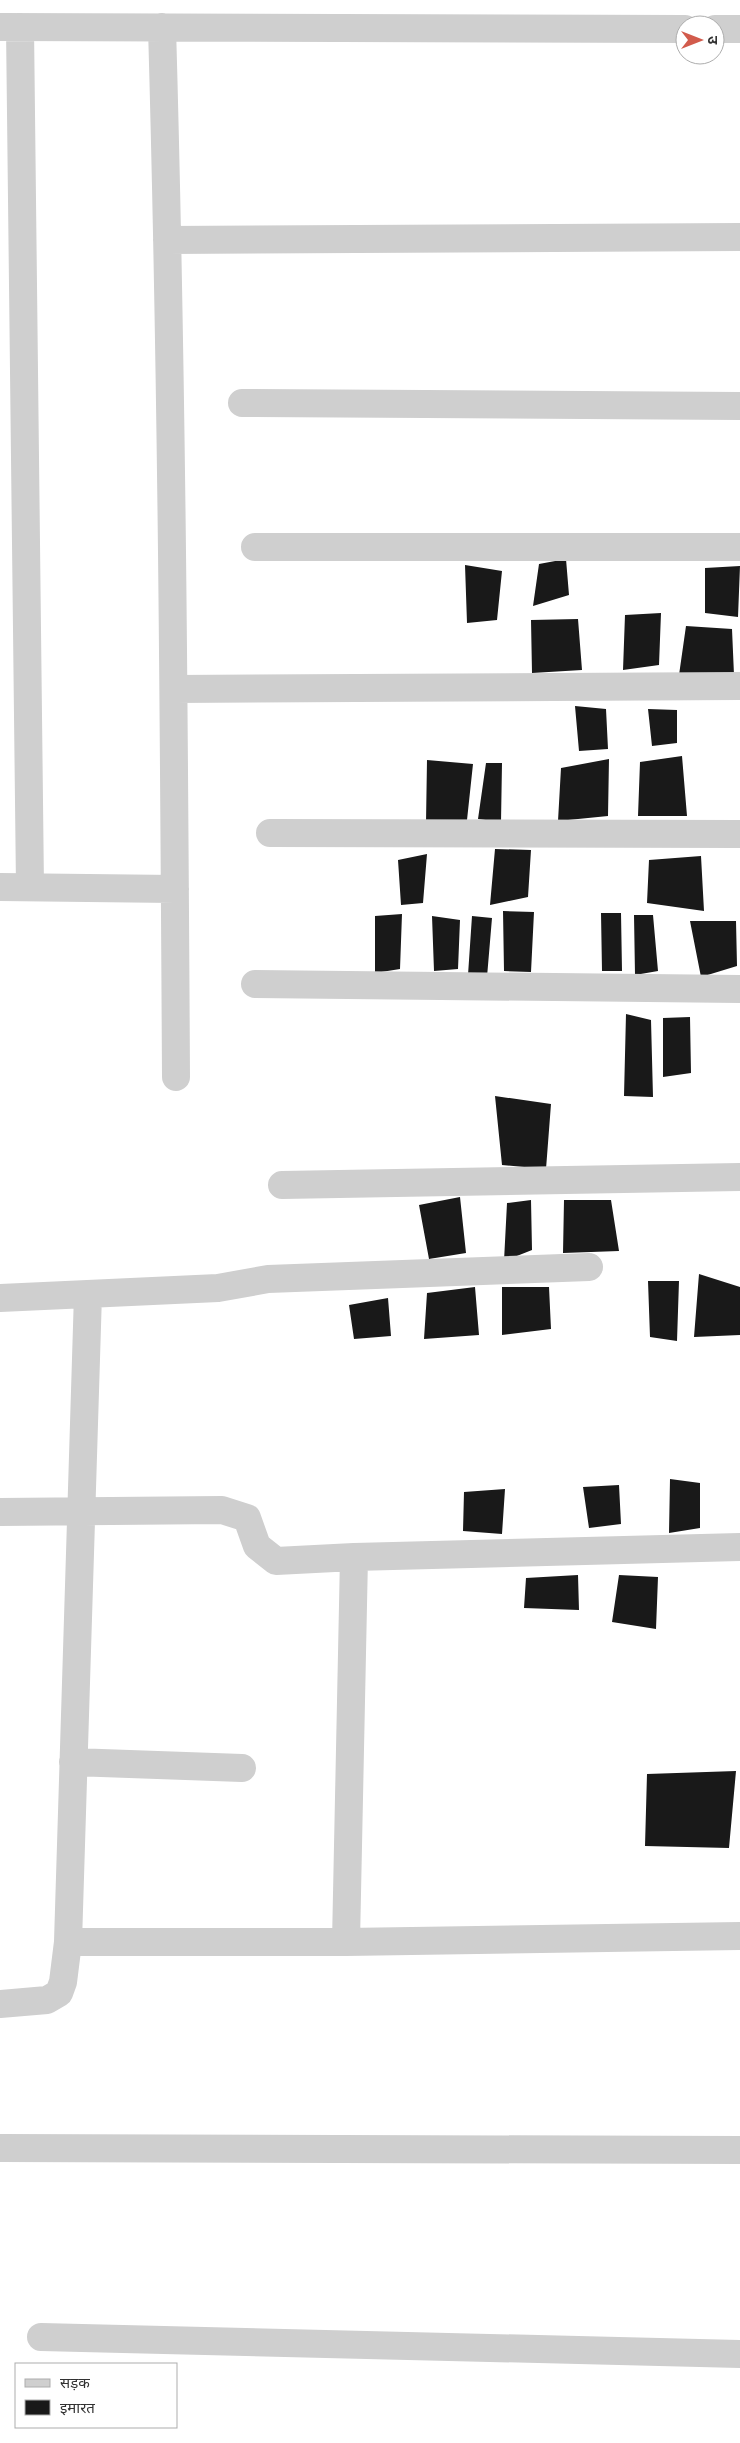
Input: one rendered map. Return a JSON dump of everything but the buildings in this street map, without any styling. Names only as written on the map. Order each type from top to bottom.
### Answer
[{"type":"street","points":[[30,887],[10,27],[675,29]]},
{"type":"street","points":[[162,27],[174,689],[176,1077]]},
{"type":"street","points":[[725,29],[740,29]]},
{"type":"street","points":[[167,240],[740,237]]},
{"type":"street","points":[[242,403],[740,406]]},
{"type":"street","points":[[255,546],[375,548],[740,547]]},
{"type":"street","points":[[174,689],[740,686]]},
{"type":"street","points":[[270,833],[740,834]]},
{"type":"street","points":[[0,887],[175,888]]},
{"type":"street","points":[[255,984],[740,989]]},
{"type":"street","points":[[282,1185],[740,1177]]},
{"type":"street","points":[[0,1298],[218,1288],[268,1279],[588,1267]]},
{"type":"street","points":[[0,2004],[47,2000],[59,1993],[63,1982],[68,1942],[88,1294]]},
{"type":"street","points":[[0,1512],[222,1510],[247,1518],[257,1546],[276,1561],[354,1557],[740,1547]]},
{"type":"street","points":[[346,1942],[354,1557]]},
{"type":"street","points":[[73,1762],[242,1768]]},
{"type":"street","points":[[68,1942],[346,1942],[740,1936]]},
{"type":"street","points":[[0,2148],[740,2150]]},
{"type":"street","points":[[41,2337],[740,2354]]}]
